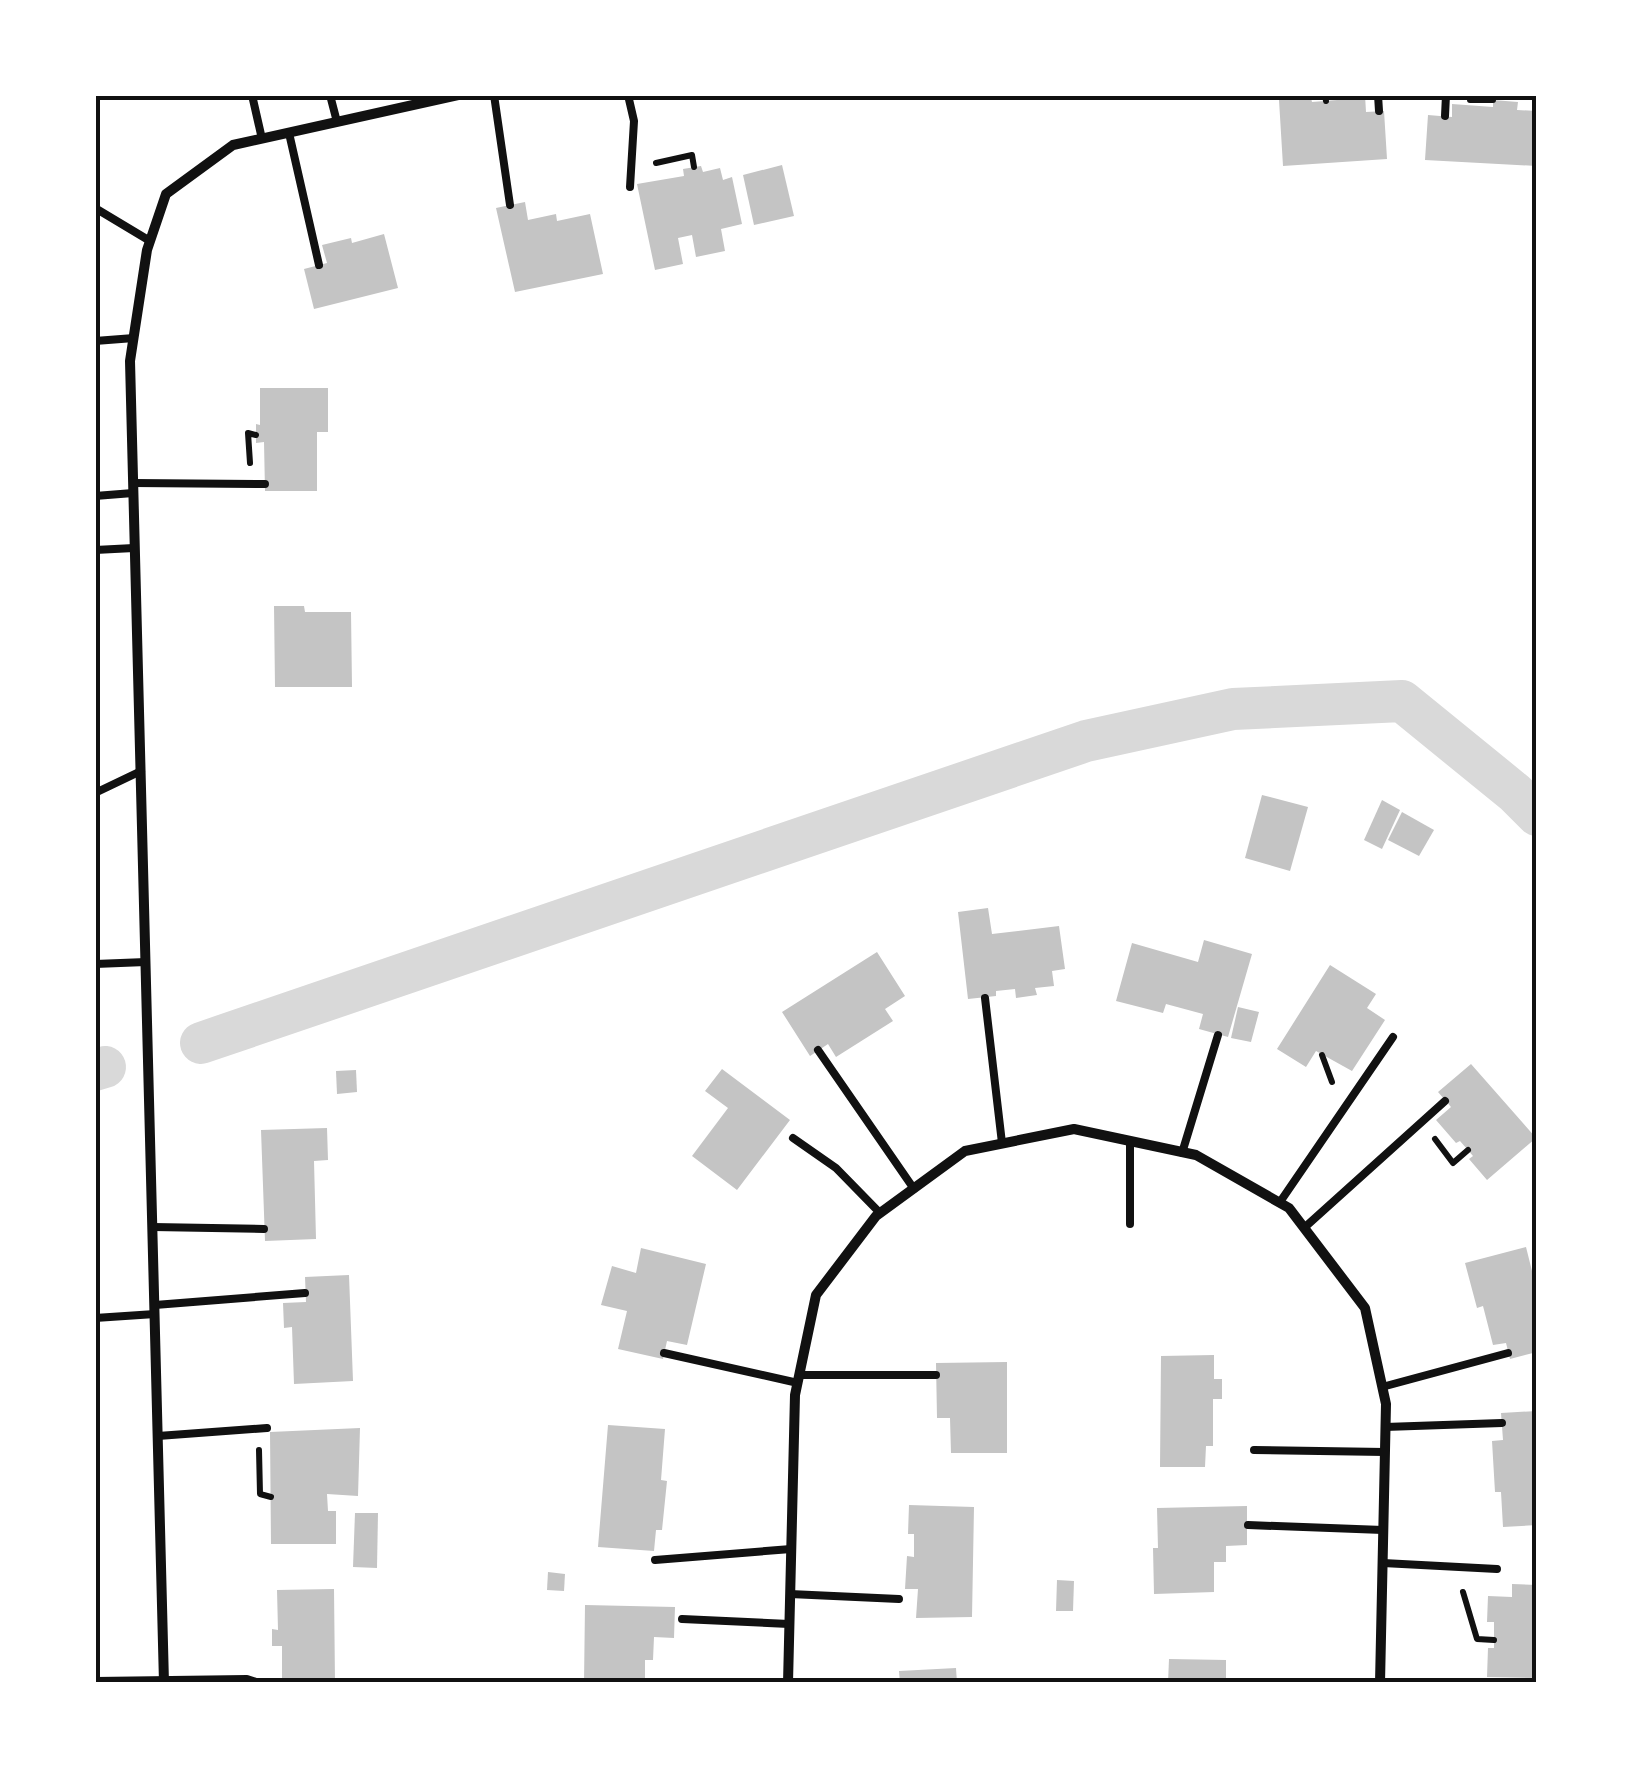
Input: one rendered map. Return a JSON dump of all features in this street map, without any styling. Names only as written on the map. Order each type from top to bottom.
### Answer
[{"type":"street","points":[[164,1682],[130,361],[150,240],[166,194],[233,145],[458,95]]},
{"type":"street","points":[[788,1683],[795,1395],[816,1296],[880,1212],[965,1151],[1074,1129],[1196,1155],[1280,1202],[1289,1208],[1365,1308],[1382,1387],[1386,1427],[1380,1683]]},
{"type":"lane","points":[[252,95],[262,139]]},
{"type":"lane","points":[[330,95],[337,122]]},
{"type":"lane","points":[[494,95],[510,205]]},
{"type":"lane","points":[[628,95],[634,121],[630,187]]},
{"type":"lane","points":[[1378,95],[1379,111]]},
{"type":"lane","points":[[1445,116],[1446,95]]},
{"type":"lane","points":[[289,133],[319,265]]},
{"type":"lane","points":[[95,208],[150,240]]},
{"type":"lane","points":[[95,340],[134,338]]},
{"type":"lane","points":[[95,496],[133,488],[264,484]]},
{"type":"lane","points":[[95,550],[134,548]]},
{"type":"lane","points":[[95,792],[140,771]]},
{"type":"lane","points":[[95,964],[146,962]]},
{"type":"lane","points":[[985,998],[1002,1143]]},
{"type":"lane","points":[[1182,1152],[1218,1034]]},
{"type":"lane","points":[[1280,1202],[1393,1037]]},
{"type":"lane","points":[[818,1050],[914,1189]]},
{"type":"lane","points":[[1304,1228],[1445,1101]]},
{"type":"lane","points":[[793,1138],[836,1168],[880,1212]]},
{"type":"lane","points":[[1130,1141],[1130,1224]]},
{"type":"lane","points":[[152,1227],[264,1229]]},
{"type":"lane","points":[[95,1318],[305,1293]]},
{"type":"lane","points":[[664,1353],[798,1379],[936,1375]]},
{"type":"lane","points":[[1382,1387],[1508,1353]]},
{"type":"lane","points":[[1386,1427],[1502,1422]]},
{"type":"lane","points":[[158,1436],[263,1429]]},
{"type":"lane","points":[[1254,1450],[1385,1452]]},
{"type":"lane","points":[[1248,1525],[1383,1530]]},
{"type":"lane","points":[[655,1560],[791,1550]]},
{"type":"lane","points":[[1383,1563],[1498,1570]]},
{"type":"lane","points":[[790,1594],[899,1600]]},
{"type":"lane","points":[[682,1619],[789,1624]]},
{"type":"lane","points":[[95,1681],[259,1683]]},
{"type":"path","points":[[631,169],[692,155],[694,167]]},
{"type":"path","points":[[252,484],[248,433],[256,434]]},
{"type":"path","points":[[1422,1122],[1453,1162],[1468,1150]]},
{"type":"path","points":[[263,1429],[260,1494],[271,1497]]},
{"type":"path","points":[[1455,1567],[1477,1640],[1494,1640]]},
{"type":"building","points":[[1365,95],[1366,112],[1384,111],[1387,159],[1283,166],[1279,100],[1311,98],[1312,102]]},
{"type":"building","points":[[1493,100],[1518,102],[1517,110],[1537,111],[1537,166],[1425,160],[1428,115],[1452,117],[1452,104],[1493,107]]},
{"type":"building","points":[[782,165],[794,216],[754,225],[743,175]]},
{"type":"building","points":[[701,166],[703,172],[720,168],[723,180],[732,177],[742,224],[721,229],[725,251],[696,257],[692,235],[678,238],[683,264],[655,270],[637,184],[684,176],[683,169]]},
{"type":"building","points":[[525,202],[528,220],[556,214],[557,221],[590,214],[603,274],[515,292],[496,208]]},
{"type":"building","points":[[384,234],[398,288],[314,309],[304,269],[327,263],[322,245],[351,238],[352,243]]},
{"type":"building","points":[[260,388],[328,388],[328,432],[317,432],[317,491],[265,491],[264,442],[256,443]]},
{"type":"building","points":[[274,606],[304,606],[305,612],[351,612],[352,687],[275,687]]},
{"type":"building","points":[[1262,795],[1308,807],[1290,871],[1245,858]]},
{"type":"building","points":[[1382,800],[1400,810],[1382,849],[1364,840]]},
{"type":"building","points":[[1402,812],[1434,830],[1419,856],[1388,840]]},
{"type":"building","points":[[988,908],[992,934],[1059,926],[1065,969],[1052,971],[1054,986],[1035,988],[1037,995],[1016,998],[1015,989],[968,999],[958,912]]},
{"type":"building","points":[[1204,940],[1252,954],[1228,1037],[1199,1029],[1203,1014],[1166,1004],[1163,1013],[1116,1001],[1132,943],[1198,962]]},
{"type":"building","points":[[877,952],[905,996],[885,1009],[893,1021],[836,1057],[828,1044],[810,1056],[782,1012]]},
{"type":"building","points":[[1330,965],[1376,994],[1367,1008],[1385,1020],[1352,1071],[1316,1051],[1306,1067],[1277,1049]]},
{"type":"building","points":[[1238,1007],[1259,1012],[1251,1042],[1231,1038]]},
{"type":"building","points":[[1471,1064],[1536,1138],[1487,1180],[1469,1159],[1473,1156],[1436,1120],[1451,1107],[1438,1092]]},
{"type":"building","points":[[722,1069],[790,1120],[737,1190],[692,1156],[728,1108],[705,1091]]},
{"type":"building","points":[[356,1070],[357,1092],[337,1094],[336,1071]]},
{"type":"building","points":[[327,1128],[328,1160],[314,1161],[316,1239],[265,1241],[261,1130]]},
{"type":"building","points":[[1526,1247],[1537,1291],[1537,1352],[1510,1359],[1506,1343],[1493,1345],[1483,1306],[1477,1308],[1465,1263]]},
{"type":"building","points":[[641,1248],[706,1264],[687,1345],[667,1341],[663,1359],[618,1349],[627,1311],[601,1305],[612,1266],[636,1273]]},
{"type":"building","points":[[349,1275],[353,1381],[294,1384],[292,1327],[284,1328],[283,1303],[306,1302],[305,1277]]},
{"type":"building","points":[[1214,1355],[1214,1379],[1222,1379],[1222,1399],[1213,1399],[1213,1446],[1206,1446],[1205,1467],[1160,1467],[1161,1356]]},
{"type":"building","points":[[1007,1362],[1007,1453],[951,1453],[950,1418],[937,1418],[936,1363]]},
{"type":"building","points":[[1537,1411],[1537,1525],[1503,1527],[1501,1492],[1495,1492],[1492,1441],[1503,1440],[1501,1413]]},
{"type":"building","points":[[608,1425],[665,1429],[661,1480],[667,1481],[662,1530],[656,1530],[654,1551],[598,1547]]},
{"type":"building","points":[[360,1428],[358,1496],[327,1494],[328,1511],[336,1511],[336,1544],[271,1544],[270,1432]]},
{"type":"building","points":[[909,1505],[974,1507],[972,1617],[916,1618],[918,1589],[905,1589],[907,1556],[914,1557],[914,1534],[908,1534]]},
{"type":"building","points":[[1247,1506],[1247,1545],[1226,1546],[1226,1562],[1214,1562],[1214,1592],[1154,1594],[1157,1508]]},
{"type":"building","points":[[355,1513],[378,1513],[377,1568],[353,1567]]},
{"type":"building","points":[[548,1572],[565,1574],[564,1591],[547,1590]]},
{"type":"building","points":[[1057,1580],[1074,1581],[1073,1611],[1056,1611]]},
{"type":"building","points":[[1512,1584],[1537,1585],[1537,1678],[1487,1677],[1488,1648],[1494,1648],[1494,1622],[1487,1622],[1488,1596],[1512,1597]]},
{"type":"building","points":[[334,1589],[335,1683],[282,1683],[282,1646],[272,1646],[272,1629],[278,1630],[277,1590]]},
{"type":"building","points":[[585,1605],[675,1607],[674,1638],[654,1637],[653,1660],[645,1660],[645,1683],[584,1683]]},
{"type":"building","points":[[1169,1659],[1226,1660],[1226,1683],[1168,1683]]},
{"type":"building","points":[[956,1668],[957,1683],[900,1683],[899,1671]]},
{"type":"waterway","points":[[201,1043],[1086,741],[1233,709],[1402,701],[1537,815]]},
{"type":"waterway","points":[[95,1070],[105,1067]]}]
